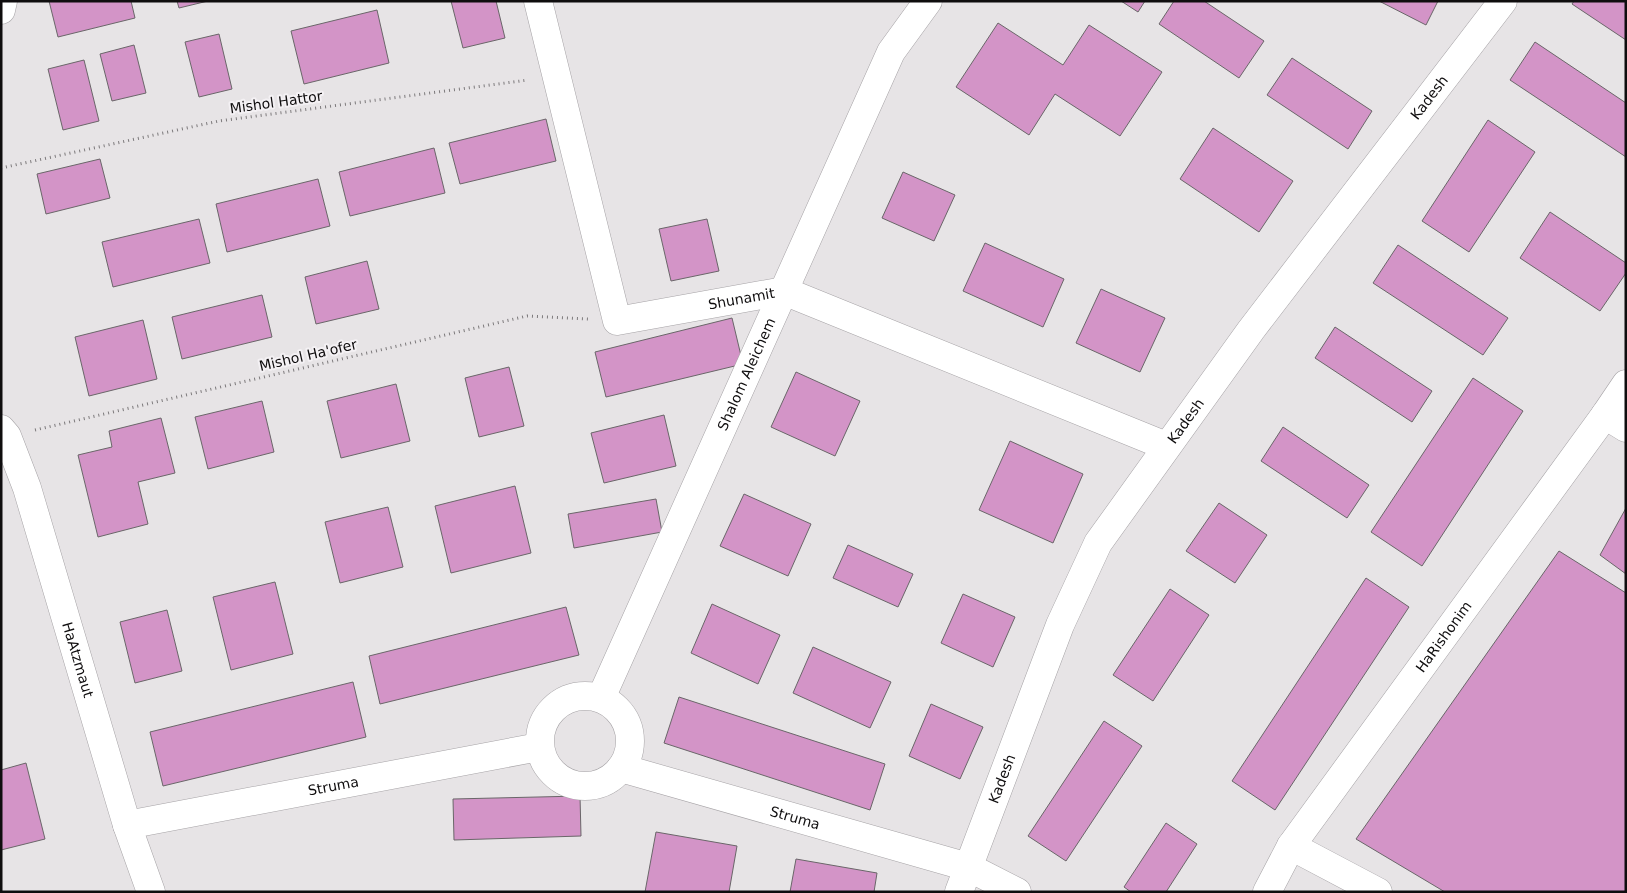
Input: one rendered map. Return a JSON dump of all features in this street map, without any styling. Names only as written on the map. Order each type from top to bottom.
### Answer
[{"type":"street","points":[[1,10],[3,1]]},
{"type":"street","points":[[538,1],[617,321]]},
{"type":"street","name":"Shalom Aleichem","points":[[601,698],[891,52],[928,1]]},
{"type":"street","name":"Kadesh","points":[[964,879],[1060,625],[1098,543],[1251,330],[1503,1]]},
{"type":"street","name":"Shunamit","points":[[617,321],[784,291],[1166,446]]},
{"type":"street","name":"HaRishonim","points":[[1266,892],[1291,846],[1616,421],[1626,384]]},
{"type":"street","name":"HaAtzmaut","points":[[4,433],[27,488],[127,825],[151,892]]},
{"type":"street","points":[[586,695],[601,698],[613,705],[622,716],[628,728],[630,742],[628,756],[621,768],[610,779],[596,785],[581,787],[566,783],[554,774],[544,762],[539,747],[540,732],[546,717],[556,705],[570,698],[586,695]]},
{"type":"street","name":"Struma","points":[[127,825],[539,747]]},
{"type":"street","name":"Struma","points":[[621,768],[964,879],[1017,892]]},
{"type":"street","points":[[1291,846],[1378,892]]},
{"type":"path","name":"Mishol Hattor","points":[[1,168],[219,121],[557,76]]},
{"type":"path","name":"Mishol Ha'ofer","points":[[4,433],[527,316],[617,321]]},
{"type":"building","points":[[49,1],[131,1],[135,18],[58,37]]},
{"type":"building","points":[[177,1],[208,1],[179,8]]},
{"type":"building","points":[[451,1],[496,1],[505,38],[463,48]]},
{"type":"building","points":[[1121,1],[1145,1],[1138,12]]},
{"type":"building","points":[[1174,1],[1204,1],[1264,41],[1239,78],[1159,24]]},
{"type":"building","points":[[1379,1],[1438,1],[1426,25]]},
{"type":"building","points":[[1574,1],[1626,1],[1626,40],[1572,4]]},
{"type":"building","points":[[377,10],[389,63],[304,84],[291,31]]},
{"type":"building","points":[[998,23],[1063,65],[1089,25],[1162,72],[1120,136],[1055,94],[1029,135],[956,87]]},
{"type":"building","points":[[219,34],[232,89],[199,97],[185,42]]},
{"type":"building","points":[[1535,42],[1626,103],[1626,157],[1510,80]]},
{"type":"building","points":[[134,45],[146,93],[112,101],[100,54]]},
{"type":"building","points":[[1292,58],[1372,111],[1348,149],[1267,95]]},
{"type":"building","points":[[84,60],[99,121],[63,130],[48,69]]},
{"type":"building","points":[[546,119],[556,161],[460,184],[449,143]]},
{"type":"building","points":[[1488,120],[1535,152],[1469,252],[1422,221]]},
{"type":"building","points":[[1213,128],[1293,181],[1259,232],[1180,179]]},
{"type":"building","points":[[434,148],[445,193],[350,216],[339,172]]},
{"type":"building","points":[[100,159],[110,198],[46,214],[37,174]]},
{"type":"building","points":[[903,172],[955,195],[934,241],[882,218]]},
{"type":"building","points":[[318,179],[330,226],[227,252],[216,204]]},
{"type":"building","points":[[1550,212],[1626,263],[1626,273],[1600,311],[1520,258]]},
{"type":"building","points":[[199,219],[210,263],[113,287],[102,242]]},
{"type":"building","points":[[707,219],[719,271],[671,281],[659,229]]},
{"type":"building","points":[[985,243],[1064,279],[1043,327],[963,291]]},
{"type":"building","points":[[1398,245],[1508,318],[1483,355],[1373,283]]},
{"type":"building","points":[[367,261],[379,309],[316,324],[305,277]]},
{"type":"building","points":[[1101,289],[1165,318],[1140,372],[1076,343]]},
{"type":"building","points":[[262,295],[272,337],[182,359],[172,317]]},
{"type":"building","points":[[732,318],[743,364],[606,397],[595,352]]},
{"type":"building","points":[[143,320],[157,379],[89,396],[75,337]]},
{"type":"building","points":[[1335,327],[1432,391],[1412,422],[1315,358]]},
{"type":"building","points":[[509,367],[524,426],[479,437],[465,378]]},
{"type":"building","points":[[796,372],[860,401],[835,456],[771,427]]},
{"type":"building","points":[[1473,378],[1523,411],[1422,566],[1371,532]]},
{"type":"building","points":[[396,384],[410,441],[341,458],[327,401]]},
{"type":"building","points":[[262,401],[274,452],[208,469],[195,417]]},
{"type":"building","points":[[664,415],[676,466],[604,483],[591,433]]},
{"type":"building","points":[[161,418],[175,473],[138,482],[148,524],[98,537],[78,455],[112,447],[109,431]]},
{"type":"building","points":[[1283,427],[1369,485],[1347,518],[1261,461]]},
{"type":"building","points":[[1010,441],[1083,474],[1053,543],[979,510]]},
{"type":"building","points":[[515,486],[531,553],[451,573],[435,506]]},
{"type":"building","points":[[744,494],[811,524],[788,576],[720,546]]},
{"type":"building","points":[[656,499],[662,532],[574,548],[568,514]]},
{"type":"building","points":[[1219,503],[1267,535],[1235,583],[1186,551]]},
{"type":"building","points":[[388,507],[403,567],[340,583],[325,522]]},
{"type":"building","points":[[1626,508],[1626,574],[1600,555]]},
{"type":"building","points":[[848,545],[913,574],[898,607],[833,578]]},
{"type":"building","points":[[1559,551],[1626,593],[1626,892],[1445,892],[1356,839]]},
{"type":"building","points":[[1366,578],[1409,607],[1275,810],[1232,781]]},
{"type":"building","points":[[275,582],[293,654],[231,670],[213,597]]},
{"type":"building","points":[[1170,589],[1209,615],[1153,701],[1113,675]]},
{"type":"building","points":[[963,594],[1015,617],[993,667],[941,643]]},
{"type":"building","points":[[712,604],[780,635],[758,684],[691,653]]},
{"type":"building","points":[[566,607],[579,655],[380,704],[369,656]]},
{"type":"building","points":[[167,610],[182,671],[135,683],[120,622]]},
{"type":"building","points":[[813,647],[891,682],[870,728],[793,693]]},
{"type":"building","points":[[353,682],[366,737],[163,786],[150,732]]},
{"type":"building","points":[[679,697],[885,764],[870,810],[664,743]]},
{"type":"building","points":[[931,704],[983,727],[960,779],[909,756]]},
{"type":"building","points":[[1104,721],[1142,746],[1066,861],[1028,836]]},
{"type":"building","points":[[26,763],[45,839],[1,850],[1,770]]},
{"type":"building","points":[[580,796],[581,836],[454,840],[453,799]]},
{"type":"building","points":[[1166,823],[1197,844],[1166,892],[1131,892],[1124,887]]},
{"type":"building","points":[[656,832],[737,846],[729,892],[645,892]]},
{"type":"building","points":[[796,859],[877,873],[874,892],[790,892]]}]
